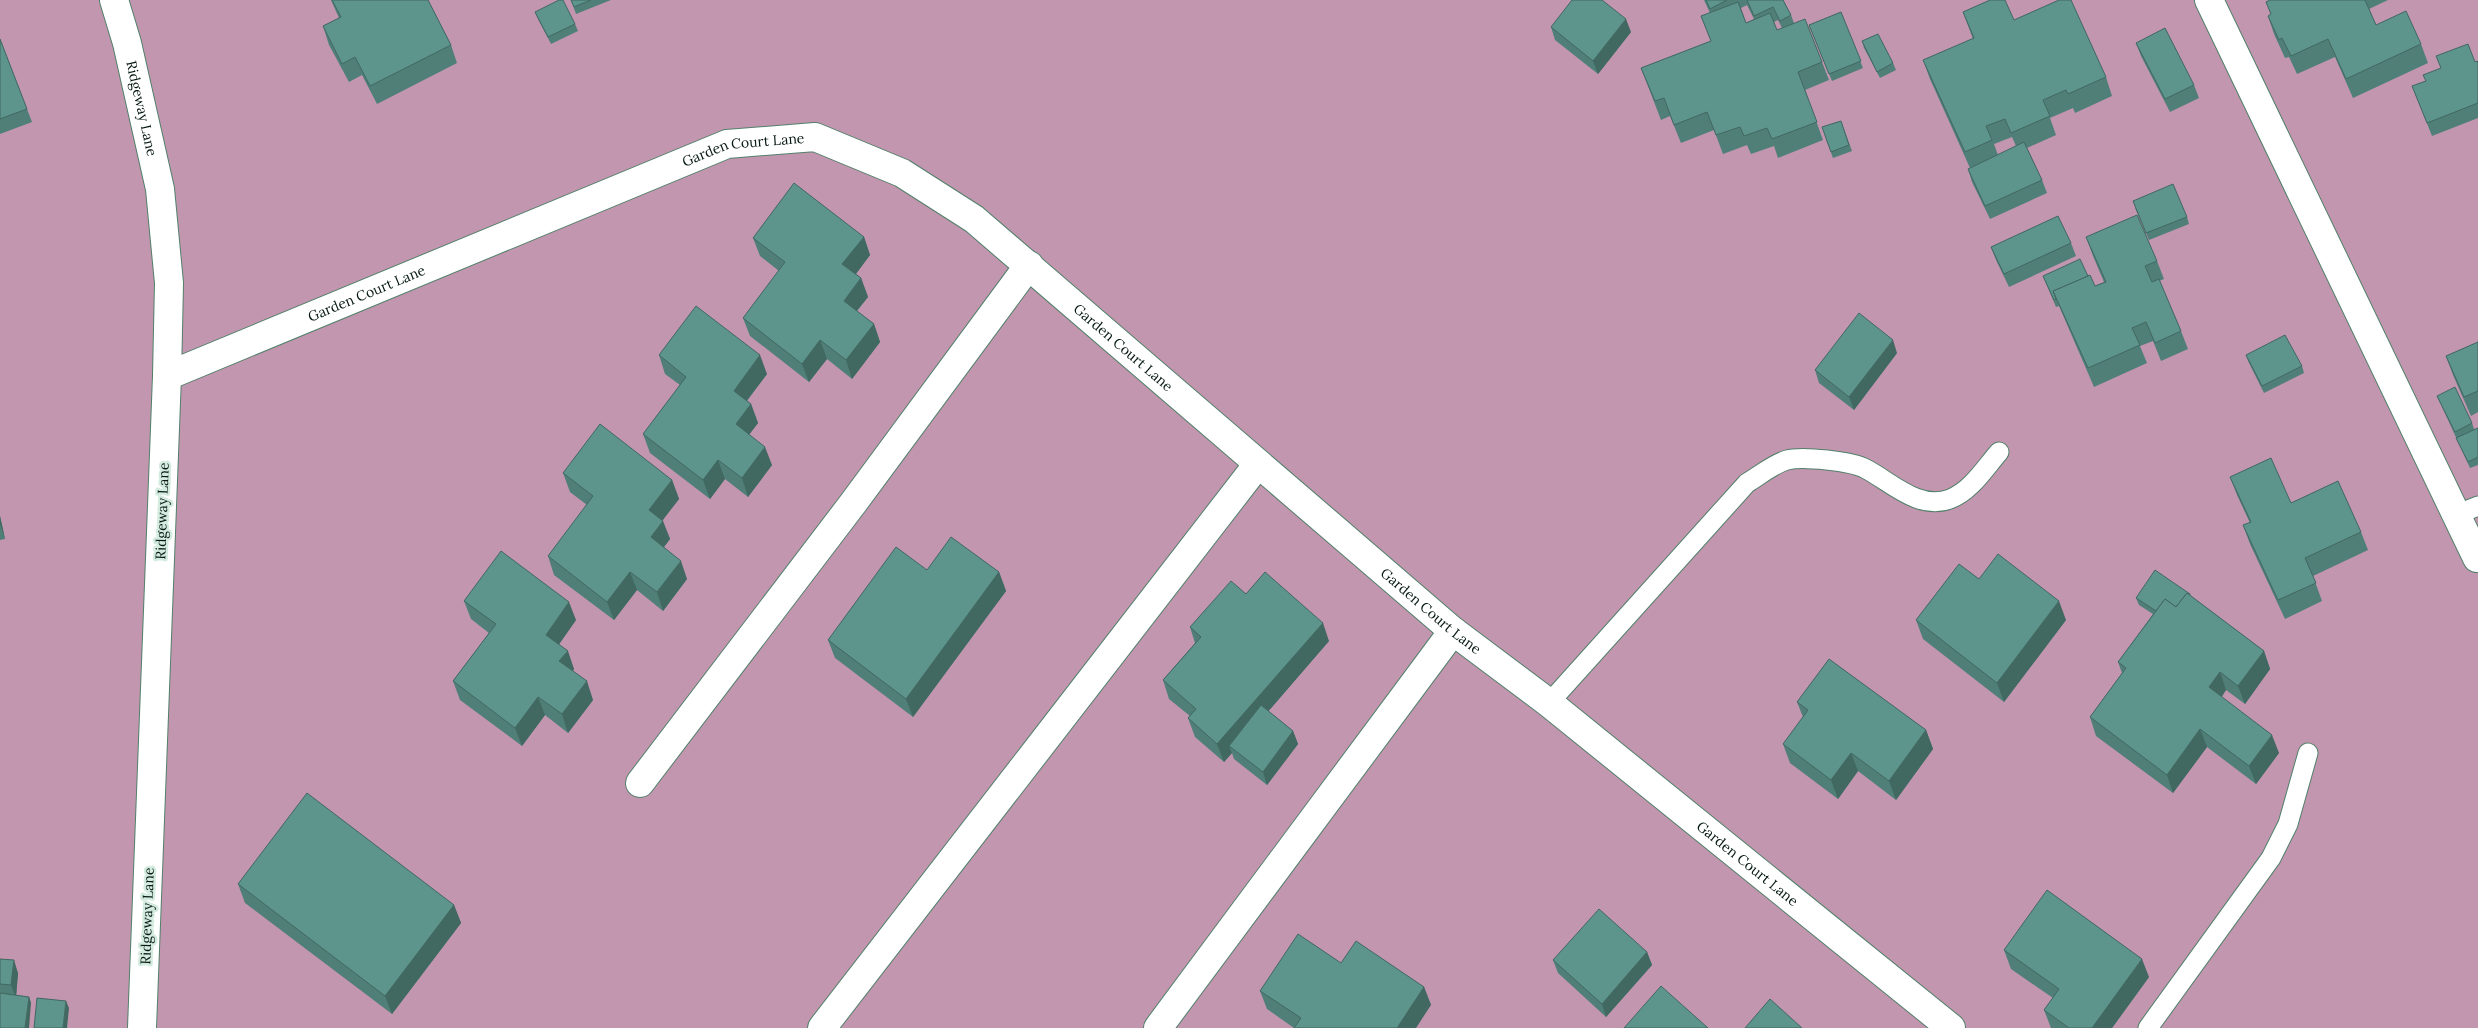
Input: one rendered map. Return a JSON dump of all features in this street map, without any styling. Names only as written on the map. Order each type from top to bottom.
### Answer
[{"type":"street","name":"Ridgeway Lane","points":[[114,0],[127,43],[160,190],[169,283],[168,376],[142,1028]]},
{"type":"street","points":[[2210,0],[2468,510],[2477,558]]},
{"type":"street","name":"Garden Court Lane","points":[[168,376],[727,144],[815,137],[902,173],[974,219],[1453,631],[1549,703],[1951,1028]]},
{"type":"street","points":[[640,783],[854,502],[1029,265]]},
{"type":"street","points":[[822,1028],[1258,464]]},
{"type":"street","points":[[1158,1028],[1453,631]]},
{"type":"lane","points":[[1549,703],[1747,483],[1787,460],[1827,460],[1864,468],[1906,494],[1931,502],[1949,500],[1966,489],[1999,452]]},
{"type":"lane","points":[[2148,1028],[2271,858],[2288,824],[2308,753]]},
{"type":"shaded area","points":[[0,0],[2478,0],[2478,1028],[0,1028]]},
{"type":"building","points":[[332,0],[428,0],[451,45],[370,86],[355,57],[342,64],[323,26],[341,17]]},
{"type":"building","points":[[559,0],[563,0],[575,24],[548,37],[535,12]]},
{"type":"building","points":[[571,0],[591,0],[574,7]]},
{"type":"building","points":[[1572,0],[1602,0],[1626,19],[1593,61],[1551,27]]},
{"type":"building","points":[[1706,0],[1727,0],[1710,9]]},
{"type":"building","points":[[1747,0],[1783,0],[1791,15],[1780,21],[1773,7],[1754,16]]},
{"type":"building","points":[[1990,0],[2005,0],[2014,20],[2059,0],[2071,0],[2106,77],[2068,94],[2066,90],[2043,100],[2050,116],[2011,133],[2005,119],[1986,126],[1992,140],[1965,152],[1923,60],[1974,38],[1963,12]]},
{"type":"building","points":[[2270,0],[2365,0],[2376,25],[2406,11],[2421,44],[2346,79],[2328,39],[2291,56],[2282,38],[2279,40],[2268,16],[2271,14],[2266,2]]},
{"type":"building","points":[[1738,2],[1746,23],[1770,13],[1777,30],[1805,19],[1822,62],[1798,72],[1817,122],[1772,139],[1767,128],[1744,136],[1740,127],[1716,135],[1707,112],[1674,125],[1664,98],[1655,101],[1641,68],[1711,41],[1701,16]]},
{"type":"building","points":[[1841,12],[1861,61],[1829,74],[1809,25]]},
{"type":"building","points":[[2165,28],[2194,85],[2165,99],[2136,43]]},
{"type":"building","points":[[1878,34],[1893,63],[1877,72],[1862,41]]},
{"type":"building","points":[[0,39],[27,109],[0,119]]},
{"type":"building","points":[[2468,44],[2475,62],[2478,61],[2478,103],[2427,123],[2412,86],[2426,81],[2423,75],[2441,68],[2436,56]]},
{"type":"building","points":[[1841,121],[1849,145],[1831,152],[1822,127]]},
{"type":"building","points":[[2024,142],[2042,180],[1985,206],[1968,169]]},
{"type":"building","points":[[794,183],[864,237],[842,264],[861,278],[844,301],[874,324],[846,360],[820,340],[802,364],[743,318],[785,262],[753,238]]},
{"type":"building","points":[[2173,184],[2187,217],[2146,233],[2133,201]]},
{"type":"building","points":[[2137,215],[2157,261],[2145,266],[2152,282],[2159,279],[2181,331],[2155,343],[2146,322],[2132,328],[2140,345],[2088,368],[2053,291],[2090,275],[2095,286],[2106,282],[2086,237]]},
{"type":"building","points":[[2058,216],[2071,243],[2004,274],[1991,247]]},
{"type":"building","points":[[2080,259],[2088,276],[2053,291],[2056,299],[2054,300],[2043,276]]},
{"type":"building","points":[[696,306],[760,355],[734,391],[751,404],[736,424],[765,447],[742,478],[718,460],[703,480],[643,434],[686,377],[659,355]]},
{"type":"building","points":[[1859,313],[1893,340],[1849,397],[1815,370]]},
{"type":"building","points":[[2285,335],[2302,366],[2262,386],[2246,355]]},
{"type":"building","points":[[2478,342],[2478,391],[2464,397],[2446,356]]},
{"type":"building","points":[[2455,387],[2472,423],[2455,432],[2437,396]]},
{"type":"building","points":[[600,424],[672,480],[649,510],[663,521],[651,537],[681,561],[657,592],[630,572],[607,602],[548,556],[593,496],[563,473]]},
{"type":"building","points":[[2478,428],[2478,457],[2468,462],[2456,438]]},
{"type":"building","points":[[2271,458],[2291,503],[2338,481],[2361,532],[2305,558],[2316,583],[2278,600],[2243,525],[2251,522],[2230,477]]},
{"type":"building","points":[[951,537],[999,572],[906,699],[828,640],[896,547],[927,570]]},
{"type":"building","points":[[501,551],[569,602],[546,635],[568,651],[559,661],[587,681],[562,714],[538,697],[515,728],[453,681],[496,624],[464,601]]},
{"type":"building","points":[[1998,554],[2059,601],[1997,683],[1916,620],[1959,564],[1979,579]]},
{"type":"building","points":[[2155,570],[2190,595],[2187,593],[2176,607],[2165,599],[2156,611],[2136,598]]},
{"type":"building","points":[[1265,572],[1323,623],[1217,744],[1188,718],[1196,709],[1163,680],[1201,637],[1190,627],[1231,581],[1246,594]]},
{"type":"building","points":[[2187,593],[2264,651],[2238,686],[2220,672],[2209,687],[2272,735],[2249,766],[2200,729],[2167,775],[2090,717],[2126,668],[2118,662],[2165,599],[2176,607]]},
{"type":"building","points":[[1829,659],[1926,730],[1889,781],[1851,753],[1831,780],[1783,744],[1808,710],[1797,702]]},
{"type":"building","points":[[1261,705],[1293,731],[1263,772],[1229,746]]},
{"type":"building","points":[[307,793],[454,905],[385,996],[238,884]]},
{"type":"building","points":[[2047,890],[2142,959],[2092,1028],[2069,1028],[2044,1010],[2059,989],[2004,950]]},
{"type":"building","points":[[1599,909],[1647,952],[1602,1004],[1553,960]]},
{"type":"building","points":[[1298,934],[1341,963],[1356,941],[1424,987],[1397,1028],[1294,1028],[1301,1018],[1260,991]]},
{"type":"building","points":[[0,959],[14,960],[11,985],[0,984]]},
{"type":"building","points":[[1661,986],[1708,1028],[1624,1028]]},
{"type":"building","points":[[0,993],[29,997],[25,1028],[0,1028]]},
{"type":"building","points":[[37,998],[66,1001],[63,1028],[34,1028]]},
{"type":"building","points":[[1770,999],[1802,1028],[1745,1028]]}]
